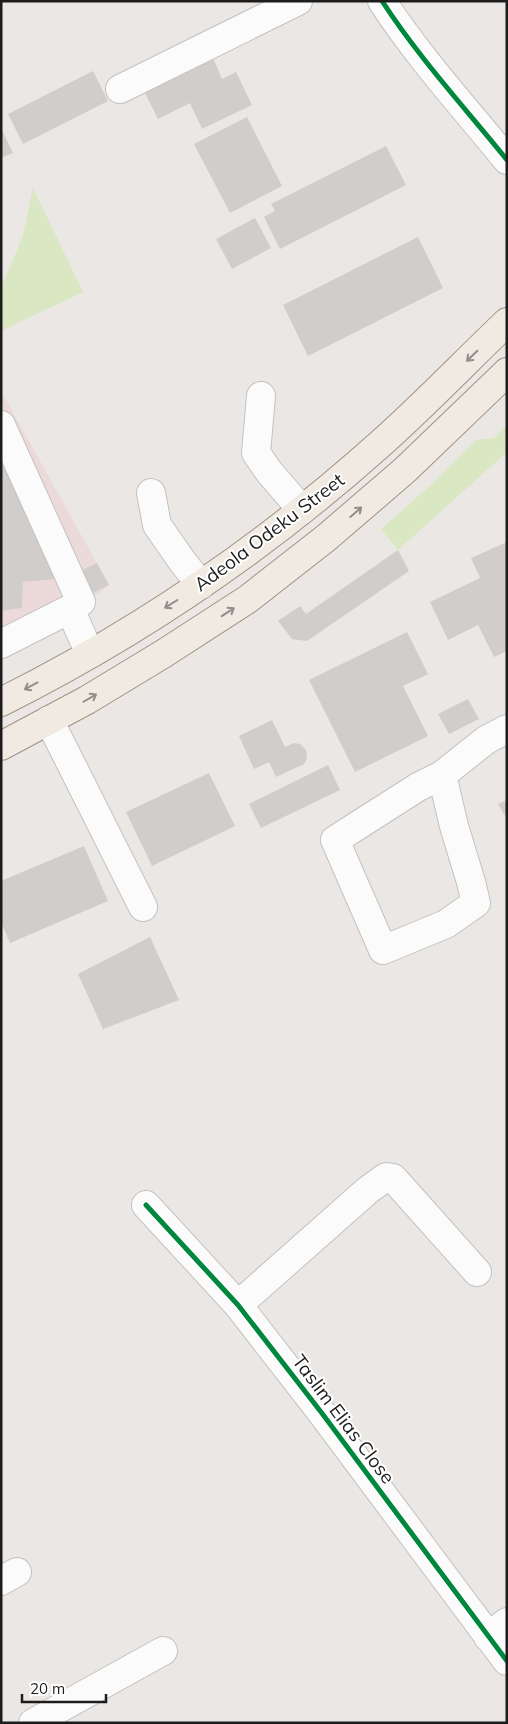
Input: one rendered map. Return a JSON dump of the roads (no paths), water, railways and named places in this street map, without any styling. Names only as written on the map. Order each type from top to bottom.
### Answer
[{"type":"main road","name":"Adeola Odeku Street","points":[[1,702],[90,654],[201,584],[302,510],[379,445],[507,322]]},
{"type":"main road","name":"Adeola Odeku Street","points":[[1,746],[163,654],[248,599],[326,538],[390,482],[507,372]]},
{"type":"street","points":[[120,89],[298,1]]},
{"type":"street","points":[[382,1],[396,23],[427,63],[507,160]]},
{"type":"street","points":[[261,396],[256,453],[302,510]]},
{"type":"street","points":[[1,425],[81,602],[1,644]]},
{"type":"street","points":[[151,493],[157,525],[201,584]]},
{"type":"street","points":[[70,609],[90,654]]},
{"type":"street","points":[[49,720],[143,907]]},
{"type":"street","points":[[442,776],[476,903],[446,924],[383,950],[335,840],[418,788],[442,776],[486,740],[507,729]]},
{"type":"street","points":[[238,1305],[368,1190],[386,1177],[393,1178],[477,1272]]},
{"type":"street","name":"Taslim Elias Close","points":[[146,1205],[238,1305],[321,1412],[498,1629],[507,1661]]},
{"type":"street","points":[[33,1723],[163,1651]]}]
